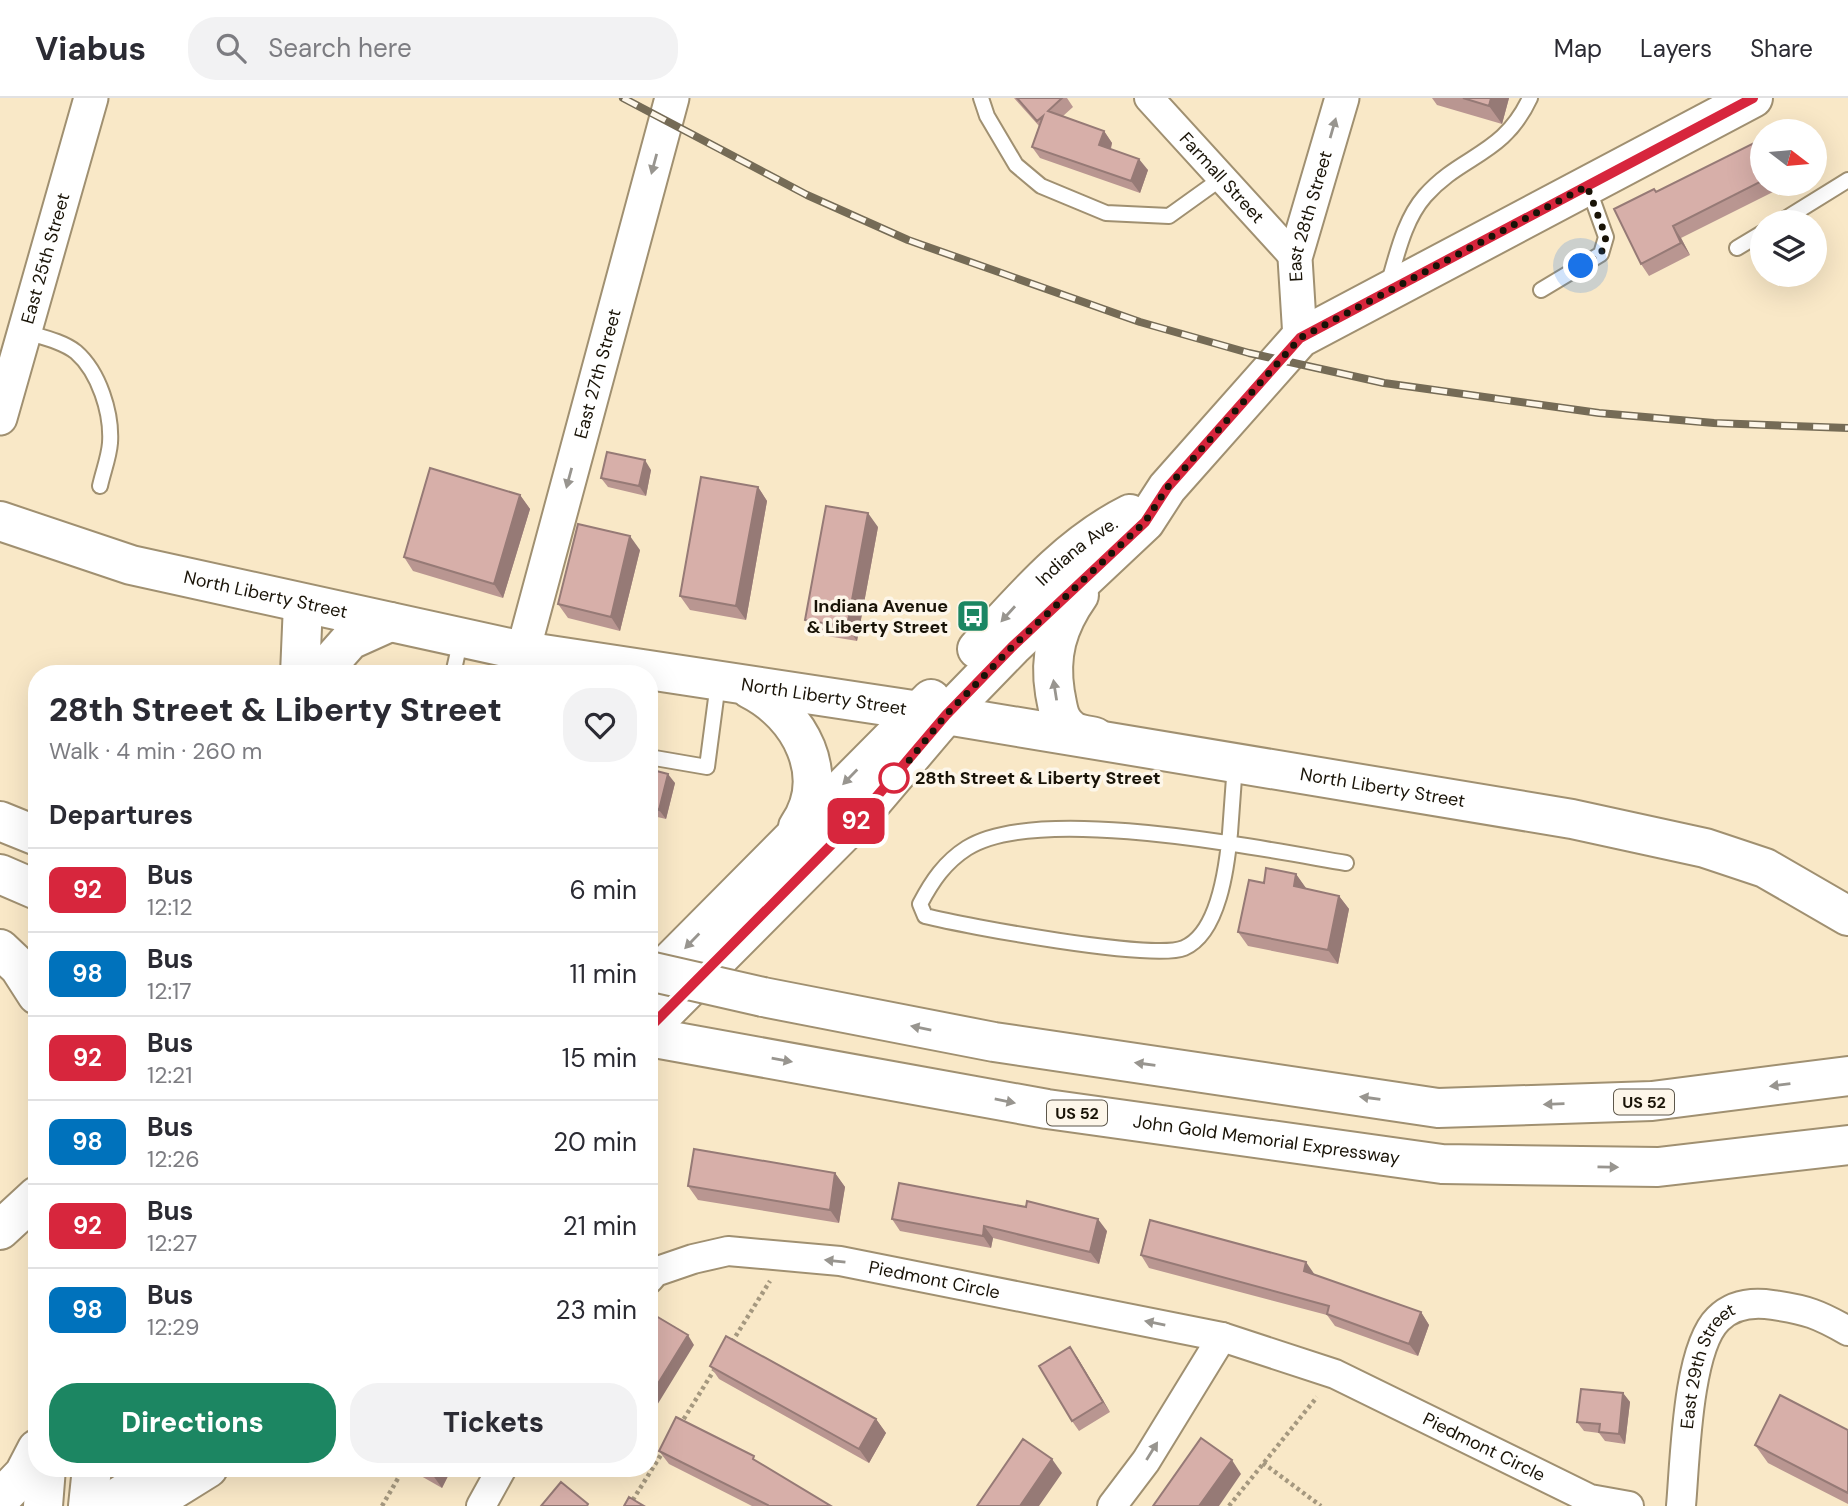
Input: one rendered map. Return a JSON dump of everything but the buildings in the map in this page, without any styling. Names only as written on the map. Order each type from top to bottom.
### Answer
[{"type":"main road","points":[[1167,488],[1300,338],[1753,98]]},
{"type":"main road","name":"Indiana Ave.","points":[[658,975],[784,846],[1097,569],[1145,522],[1167,488]]},
{"type":"main road","name":"Indiana Ave.","points":[[658,1019],[861,815],[933,713],[1026,594],[1110,524],[1137,511],[1167,488]]},
{"type":"main road","name":"North Liberty Street","points":[[0,521],[131,565],[461,637],[532,660],[576,665]]},
{"type":"main road","points":[[1097,569],[1059,630],[1053,651],[1052,674],[1060,719],[1071,731],[1117,744]]},
{"type":"main road","points":[[300,665],[303,604]]},
{"type":"main road","points":[[328,665],[350,640],[390,622]]},
{"type":"main road","name":"North Liberty Street","points":[[658,674],[729,682],[933,713],[1572,819],[1704,848],[1765,868],[1848,916]]},
{"type":"main road","points":[[729,682],[769,699],[784,711],[800,731],[807,753],[811,794],[808,812],[784,846]]},
{"type":"main road","points":[[0,821],[28,832]]},
{"type":"main road","points":[[0,874],[28,886]]},
{"type":"main road","points":[[0,949],[19,967],[28,981]]},
{"type":"main road","points":[[658,973],[763,997]]},
{"type":"main road","name":"US 52","points":[[658,985],[763,997],[994,1042],[1438,1108],[1652,1101],[1848,1076]]},
{"type":"main road","name":"John Gold Memorial Expressway","points":[[658,1038],[1047,1109],[1442,1164],[1658,1167],[1848,1145]]},
{"type":"main road","points":[[658,1045],[715,1048]]},
{"type":"main road","points":[[0,1230],[28,1204]]},
{"type":"main road","points":[[0,1499],[28,1466]]},
{"type":"main road","points":[[43,1506],[45,1477]]},
{"type":"main road","points":[[88,1506],[91,1477]]},
{"type":"main road","points":[[104,1506],[150,1477]]},
{"type":"main road","points":[[147,1506],[194,1477]]},
{"type":"street","name":"East 25th Street","points":[[0,418],[5,377],[24,332],[91,98]]},
{"type":"street","name":"East 27th Street","points":[[532,660],[672,98]]},
{"type":"street","name":"Farmall Street","points":[[1149,98],[1295,258]]},
{"type":"street","name":"East 28th Street","points":[[1300,338],[1295,258],[1342,98]]},
{"type":"street","name":"Piedmont Circle","points":[[658,1271],[728,1251],[840,1261],[1222,1336],[1335,1374],[1590,1499],[1629,1506]]},
{"type":"street","name":"East 29th Street","points":[[1683,1505],[1691,1395],[1701,1348],[1720,1317],[1753,1302],[1813,1311],[1848,1331]]},
{"type":"street","points":[[1112,1506],[1146,1461],[1222,1336]]},
{"type":"street","points":[[481,1506],[497,1477]]},
{"type":"lane","points":[[981,98],[987,116],[1016,165],[1041,186],[1106,214],[1169,216],[1222,178]]},
{"type":"lane","points":[[1385,294],[1409,221],[1425,197],[1443,180],[1499,142],[1520,120],[1530,98]]},
{"type":"lane","points":[[1799,210],[1848,180]]},
{"type":"lane","points":[[1541,290],[1601,254],[1606,237],[1587,186]]},
{"type":"lane","points":[[1737,248],[1750,240]]},
{"type":"lane","points":[[24,332],[69,348],[92,372],[104,399],[110,443],[100,486]]},
{"type":"lane","points":[[455,665],[461,637]]},
{"type":"lane","points":[[658,759],[707,767],[729,682]]},
{"type":"lane","points":[[1235,763],[1229,844],[1224,879],[1215,909],[1204,931],[1184,948],[1138,950],[948,922],[925,916],[920,904],[934,876],[968,847],[1019,833],[1080,829],[1174,836],[1229,844],[1346,863]]},
{"type":"path","points":[[726,1352],[785,1258]]},
{"type":"path","points":[[674,1435],[718,1364]]},
{"type":"path","points":[[1229,1506],[1335,1374]]},
{"type":"path","points":[[658,1460],[666,1447]]},
{"type":"path","points":[[1263,1463],[1321,1506]]},
{"type":"path","points":[[382,1506],[399,1477]]},
{"type":"path","points":[[629,1506],[647,1477]]},
{"type":"railway","points":[[623,98],[807,195],[908,240],[1140,322],[1249,353],[1384,383],[1599,413],[1714,423],[1848,428]]},
{"type":"bus line","name":"92","points":[[658,1019],[768,912],[861,815],[946,715],[1012,647],[1145,522],[1167,488],[1300,338],[1753,98]]},
{"type":"place","name":"Indiana Avenue & Liberty Street","points":[[973,616]]},
{"type":"place","name":"28th Street & Liberty Street","points":[[894,778]]},
{"type":"route","points":[[894,778],[890,784],[946,715],[1012,647],[1145,522],[1167,488],[1300,338],[1587,186],[1606,237],[1601,254],[1581,266]]}]
